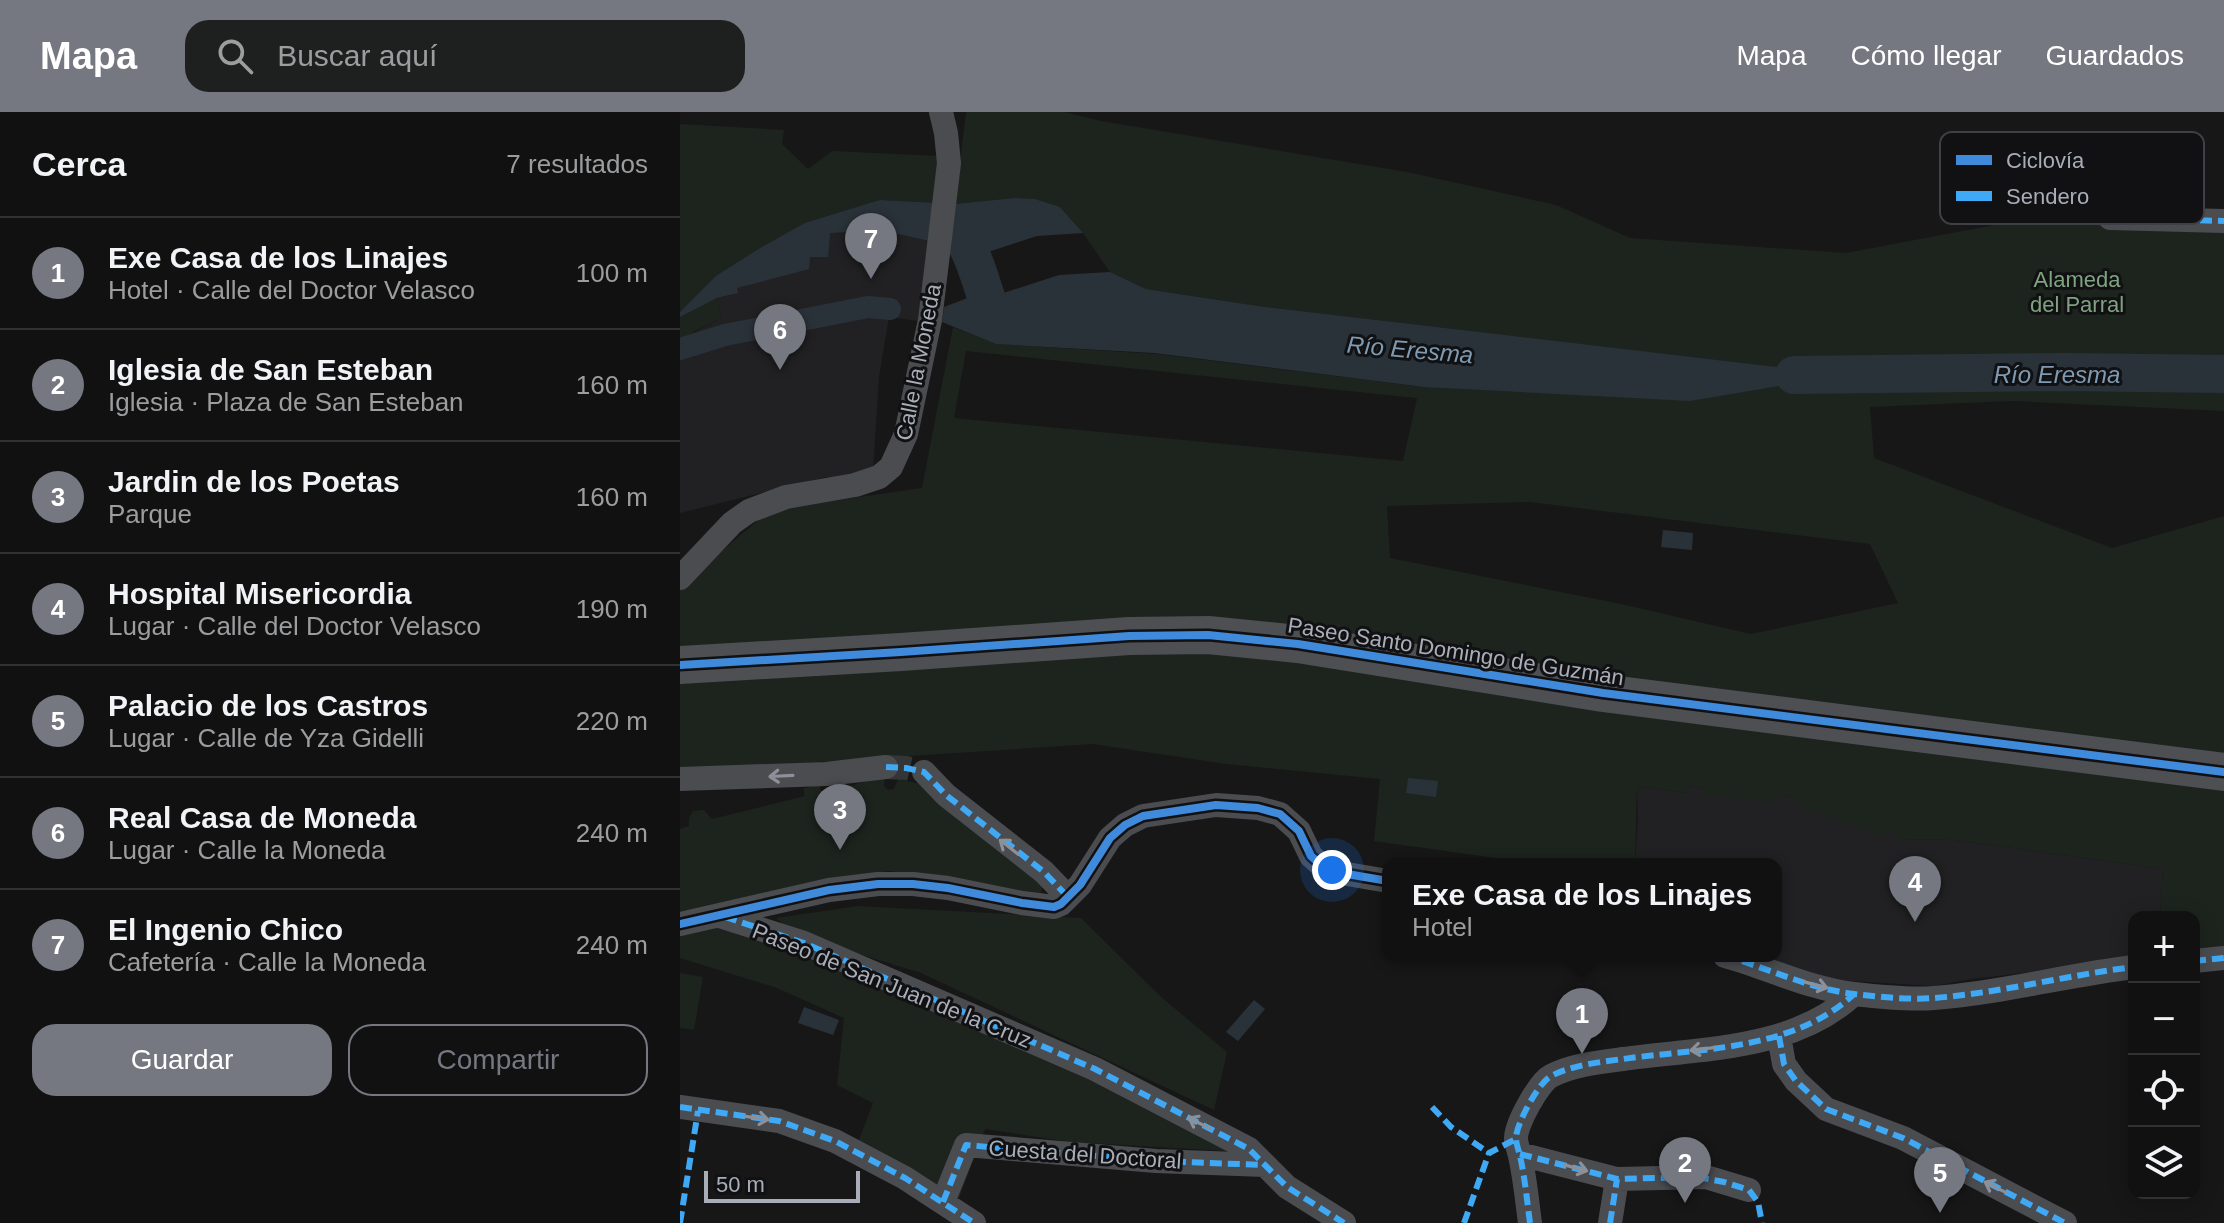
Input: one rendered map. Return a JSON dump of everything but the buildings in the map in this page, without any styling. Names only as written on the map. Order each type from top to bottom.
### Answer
[{"type":"main road","name":"Paseo Santo Domingo de Guzmán","points":[[680,665],[1129,636],[1223,636],[1298,644],[1603,693],[2224,772]]},
{"type":"street","name":"Calle la Moneda","points":[[680,578],[732,523],[749,511],[786,497],[855,485],[879,477],[891,467],[906,434],[930,320],[949,153],[941,112]]},
{"type":"street","points":[[2204,220],[2224,221]]},
{"type":"street","points":[[680,779],[826,774],[886,767]]},
{"type":"street","points":[[924,772],[946,795],[1044,872],[1068,897],[1080,885],[1110,838],[1125,825],[1143,816],[1216,805],[1258,808],[1280,814],[1299,831],[1311,856],[1320,864],[1341,873],[1382,880]]},
{"type":"street","name":"Paseo de San Juan de la Cruz","points":[[718,915],[829,890],[878,884],[948,888],[1039,906],[1054,907],[1068,897]]},
{"type":"street","points":[[680,924],[718,915]]},
{"type":"street","name":"Paseo de San Juan de la Cruz","points":[[718,915],[804,943],[1095,1069],[1249,1149],[1287,1187],[1344,1223]]},
{"type":"street","points":[[2200,960],[2224,958]]},
{"type":"street","points":[[1743,962],[1854,994],[1930,998],[2128,968]]},
{"type":"street","points":[[1530,1223],[1516,1139],[1539,1086],[1549,1077],[1600,1062],[1779,1036],[1815,1022],[1854,994]]},
{"type":"street","points":[[1779,1036],[1784,1064],[1796,1081],[1826,1109],[1903,1138],[2065,1223]]},
{"type":"street","points":[[680,1107],[779,1121],[835,1141],[905,1178],[974,1223]]},
{"type":"street","name":"Cuesta del Doctoral","points":[[943,1202],[966,1145],[1156,1161],[1265,1165]]},
{"type":"street","points":[[1520,1154],[1617,1179],[1706,1177],[1749,1190]]},
{"type":"street","points":[[1610,1223],[1617,1179]]},
{"type":"shaded area","points":[[884,231],[929,241],[918,321],[889,317],[879,377],[873,470],[863,478],[826,477],[680,513],[680,362],[697,351],[693,333],[721,318],[717,298],[737,293],[737,288],[763,280],[810,257],[830,233]]},
{"type":"shaded area","points":[[1637,786],[1687,793],[1688,786],[1704,788],[1704,794],[1780,802],[1781,795],[1797,797],[1886,838],[1886,831],[1896,833],[1899,839],[1955,840],[2163,869],[2160,911],[2128,911],[2128,961],[1934,986],[1835,980],[1775,962],[1782,962],[1782,858],[1635,858]]},
{"type":"green space","name":"Alameda del Parral","points":[[966,112],[1064,112],[1101,121],[1407,172],[1556,205],[1630,238],[1846,253],[2000,224],[2204,224],[2204,220],[2224,221],[2224,411],[2013,401],[1870,407],[1874,458],[2112,548],[2224,516],[2224,954],[2200,956],[2200,911],[2160,911],[2163,869],[1955,840],[1899,839],[1896,833],[1887,832],[1886,838],[1796,804],[1796,797],[1781,795],[1780,803],[1704,795],[1703,788],[1689,786],[1687,793],[1637,786],[1635,858],[1495,858],[1374,841],[1380,779],[1226,764],[1093,744],[694,770],[680,780],[680,587],[770,510],[922,488],[953,327],[996,344],[1157,354],[1424,387],[1840,375],[1258,306],[1146,289],[1110,272],[1060,207],[1035,199],[955,204]],"holes":[[[966,351],[1417,399],[1403,461],[954,418]],[[1530,502],[1870,544],[1898,603],[1751,634],[1621,604],[1390,558],[1387,506]]]},
{"type":"green space","points":[[680,124],[784,130],[782,144],[808,169],[832,151],[939,156],[932,203],[880,200],[760,248],[717,276],[680,312]]},
{"type":"green space","points":[[717,298],[721,318],[693,332],[697,351],[680,362],[680,317]]},
{"type":"green space","points":[[885,775],[884,786],[888,790],[894,789],[898,779],[921,784],[1042,886],[1041,895],[888,871],[827,879],[707,908],[680,911],[680,829],[689,826],[693,811],[704,810],[712,819],[805,796],[803,789],[819,784],[821,791]]},
{"type":"green space","points":[[858,906],[1081,918],[1160,996],[1227,1052],[1214,1110],[921,973],[794,934],[776,918]]},
{"type":"green space","points":[[716,920],[836,960],[1111,1083],[1227,1151],[1071,1142],[985,1129],[958,1201],[857,1145],[873,1103],[837,1085],[844,1018],[777,988],[680,958],[680,929]]},
{"type":"green space","points":[[680,973],[703,977],[694,1030],[680,1028]]},
{"type":"water","points":[[1035,199],[1060,207],[1083,233],[1037,236],[960,261],[952,246],[884,231],[830,233],[828,257],[810,257],[809,269],[737,288],[738,293],[717,298],[680,317],[680,312],[716,276],[805,223],[880,200],[955,204]]},
{"type":"water","points":[[1110,272],[1146,289],[1258,306],[1844,375],[1690,401],[1424,387],[1154,353],[996,344],[942,322],[944,307],[991,289],[994,296],[1059,275]]},
{"type":"water","points":[[1663,530],[1693,533],[1692,550],[1661,547]]},
{"type":"water","points":[[1408,778],[1438,781],[1436,797],[1406,793]]},
{"type":"water","points":[[1254,1000],[1265,1009],[1238,1041],[1226,1032]]},
{"type":"water","points":[[804,1007],[839,1020],[833,1035],[798,1023]]},
{"type":"waterway","name":"Río Eresma","points":[[939,221],[950,226],[966,244],[990,308],[1003,317],[1019,320]]},
{"type":"waterway","points":[[680,349],[725,335],[868,307],[890,309]]},
{"type":"waterway","name":"Río Eresma","points":[[1794,375],[2224,374]]},
{"type":"tunnel","points":[[886,767],[924,772]]},
{"type":"marked path","points":[[2204,220],[2224,221]]},
{"type":"marked path","points":[[886,767],[924,772],[946,795],[1044,872],[1068,897]]},
{"type":"marked path","points":[[725,917],[804,943],[1095,1069],[1249,1149],[1287,1187],[1344,1223]]},
{"type":"marked path","points":[[2200,960],[2224,958]]},
{"type":"marked path","points":[[1743,962],[1821,988],[1904,998],[1984,992],[2128,968]]},
{"type":"marked path","points":[[1530,1223],[1516,1138],[1529,1104],[1540,1086],[1551,1076],[1596,1063],[1714,1049],[1775,1037],[1830,1013],[1854,994]]},
{"type":"marked path","points":[[1779,1036],[1784,1064],[1796,1081],[1826,1109],[1903,1138],[2065,1223]]},
{"type":"marked path","points":[[680,1107],[779,1121],[835,1141],[905,1178],[974,1223]]},
{"type":"marked path","points":[[1432,1107],[1451,1127],[1489,1153]]},
{"type":"marked path","points":[[680,1223],[698,1111]]},
{"type":"marked path","points":[[1464,1223],[1489,1153],[1516,1139]]},
{"type":"marked path","points":[[943,1202],[966,1145],[1156,1161],[1265,1165]]},
{"type":"marked path","points":[[1520,1154],[1617,1179],[1697,1177],[1724,1182],[1749,1190],[1758,1202],[1762,1223]]},
{"type":"marked path","points":[[1610,1223],[1617,1179]]},
{"type":"cycle path","points":[[680,665],[1129,636],[1208,635],[1298,644],[1603,693],[2224,772]]},
{"type":"cycle path","points":[[680,924],[829,890],[878,884],[948,888],[1054,907],[1080,885],[1110,838],[1125,825],[1143,816],[1216,805],[1258,808],[1280,814],[1299,831],[1311,856],[1320,864],[1341,873],[1382,880]]},
{"type":"place","name":"El Ingenio Chico","points":[[871,279]]},
{"type":"place","name":"Real Casa de Moneda","points":[[780,370]]},
{"type":"place","name":"Jardin de los Poetas","points":[[840,850]]},
{"type":"place","name":"Hospital Misericordia","points":[[1915,922]]},
{"type":"place","name":"Exe Casa de los Linajes","points":[[1582,1054]]},
{"type":"place","name":"Iglesia de San Esteban","points":[[1685,1203]]},
{"type":"place","name":"Palacio de los Castros","points":[[1940,1213]]}]
